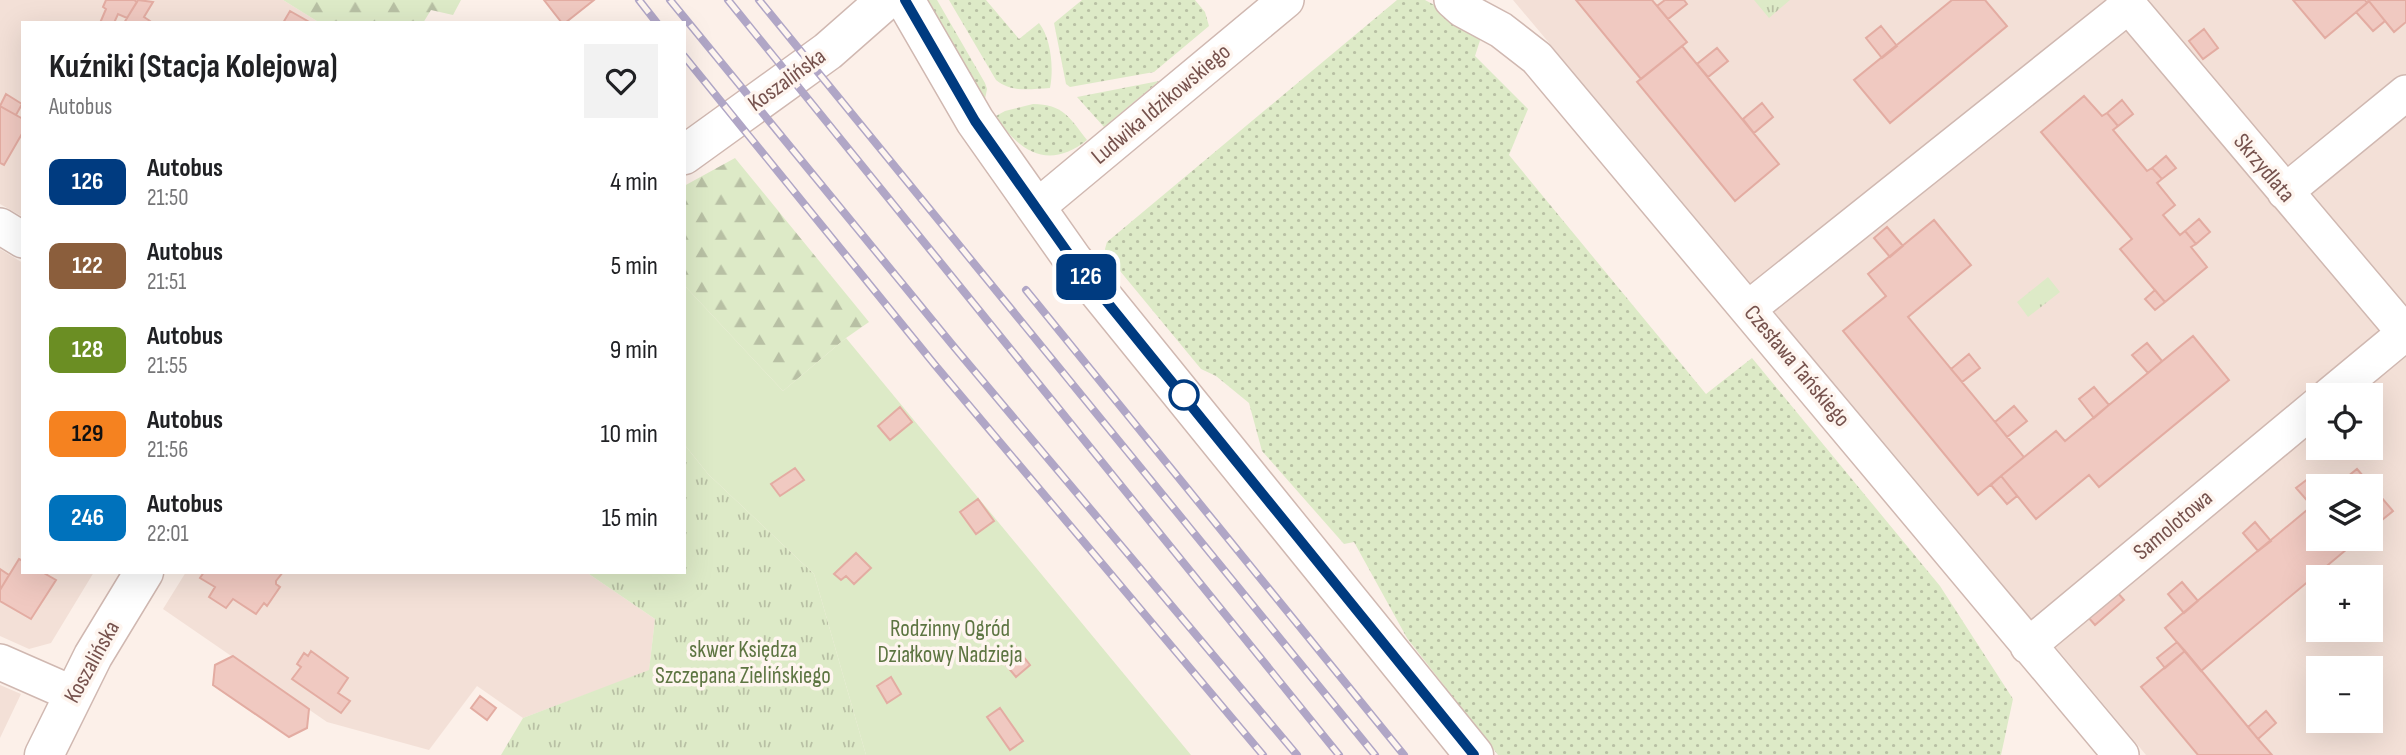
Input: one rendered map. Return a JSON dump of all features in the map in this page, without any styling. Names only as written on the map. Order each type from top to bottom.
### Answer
[{"type":"street","name":"Koszalińska","points":[[686,154],[828,51],[886,0]]},
{"type":"street","points":[[905,0],[975,121],[1073,260],[1474,755]]},
{"type":"street","name":"Ludwika Idzikowskiego","points":[[1036,208],[1286,0]]},
{"type":"street","name":"Czesława Tańskiego","points":[[1452,0],[1462,9],[1501,30],[1537,58],[1952,550],[2028,646],[2121,755]]},
{"type":"street","points":[[1748,309],[2127,3]]},
{"type":"street","name":"Skrzydlata","points":[[2127,3],[2405,333]]},
{"type":"street","points":[[2285,192],[2406,93]]},
{"type":"street","points":[[0,226],[21,239]]},
{"type":"street","points":[[2345,383],[2405,333]]},
{"type":"street","name":"Samolotowa","points":[[2028,646],[2306,415]]},
{"type":"street","name":"Koszalińska","points":[[44,755],[73,694],[143,574]]},
{"type":"street","points":[[0,662],[73,694]]},
{"type":"shaded area","points":[[0,0],[283,0],[317,21],[21,21],[21,216],[0,204]]},
{"type":"shaded area","points":[[1513,0],[2406,0],[2406,755],[2146,755]]},
{"type":"shaded area","points":[[0,249],[21,262],[21,574],[93,574],[51,643],[29,649],[0,636]]},
{"type":"shaded area","points":[[185,574],[589,574],[655,619],[649,671],[523,718],[477,686],[429,750],[327,722],[163,609]]},
{"type":"shaded area","points":[[0,685],[21,694],[0,738]]},
{"type":"green space","points":[[283,0],[461,0],[453,15],[431,10],[424,21],[317,21]]},
{"type":"green space","points":[[924,0],[937,0],[985,83],[985,99]]},
{"type":"green space","points":[[949,0],[986,0],[1019,39],[1039,23],[1050,54],[1050,88],[1015,89],[996,80]]},
{"type":"green space","points":[[1082,0],[1195,0],[1205,12],[1209,26],[1154,72],[1070,87],[1066,84],[1054,23]]},
{"type":"green space","points":[[1397,0],[1425,0],[1483,31],[1475,56],[1528,109],[1509,155],[1706,394],[1752,358],[1940,586],[2013,699],[2001,755],[1498,755],[1407,638],[1354,542],[1344,544],[1262,451],[1249,403],[1216,376],[1201,369],[1106,254],[1105,249],[1107,242]]},
{"type":"green space","points":[[1754,0],[1790,0],[1769,18]]},
{"type":"green space","points":[[1159,81],[1104,127],[1077,97]]},
{"type":"green space","points":[[1033,104],[1052,107],[1065,114],[1087,140],[1060,154],[1036,153],[1025,148],[996,116]]},
{"type":"green space","points":[[735,158],[869,322],[783,391],[686,287],[686,185]]},
{"type":"green space","points":[[2048,277],[2060,292],[2028,317],[2017,302]]},
{"type":"green space","name":"Rodzinny Ogród Działkowy Nadzieja","points":[[686,287],[783,391],[846,338],[1191,755],[866,755],[814,574],[708,474],[686,446]]},
{"type":"green space","name":"skwer Księdza Szczepana Zielińskiego","points":[[686,446],[708,474],[814,574],[866,755],[501,755],[523,718],[649,670],[655,619],[589,574],[686,574]]},
{"type":"building","points":[[106,0],[137,2],[127,18],[118,14],[115,21],[101,21],[106,9],[103,7]]},
{"type":"building","points":[[138,0],[153,2],[144,17],[150,21],[125,21]]},
{"type":"building","points":[[544,0],[594,0],[568,21],[560,21]]},
{"type":"building","points":[[1576,0],[1652,0],[1687,42],[1641,79]]},
{"type":"building","points":[[1665,0],[1684,0],[1687,4],[1668,19],[1657,6]]},
{"type":"building","points":[[1952,0],[1985,0],[2007,26],[1890,123],[1854,80]]},
{"type":"building","points":[[2293,0],[2365,0],[2367,3],[2325,38]]},
{"type":"building","points":[[2368,0],[2406,0],[2406,22],[2394,32]]},
{"type":"building","points":[[2369,1],[2385,21],[2373,31],[2356,12]]},
{"type":"building","points":[[290,11],[308,21],[284,21]]},
{"type":"building","points":[[1881,26],[1897,46],[1882,58],[1866,38]]},
{"type":"building","points":[[2204,29],[2218,48],[2203,59],[2189,41]]},
{"type":"building","points":[[1682,46],[1779,164],[1735,201],[1637,82]]},
{"type":"building","points":[[1717,48],[1728,61],[1708,77],[1697,64]]},
{"type":"building","points":[[6,94],[21,103],[16,115],[0,106]]},
{"type":"building","points":[[2084,96],[2102,116],[2107,113],[2118,126],[2113,130],[2147,171],[2152,168],[2162,179],[2157,183],[2175,205],[2163,215],[2180,235],[2185,231],[2196,244],[2191,247],[2207,267],[2165,302],[2120,249],[2132,239],[2041,132]]},
{"type":"building","points":[[2122,100],[2133,114],[2118,126],[2107,113]]},
{"type":"building","points":[[1762,103],[1773,117],[1754,133],[1743,119]]},
{"type":"building","points":[[0,106],[21,118],[21,135],[4,165],[0,163]]},
{"type":"building","points":[[2166,156],[2176,168],[2162,179],[2152,168]]},
{"type":"building","points":[[2199,219],[2210,232],[2196,244],[2185,231]]},
{"type":"building","points":[[1934,220],[1971,265],[1908,317],[2024,457],[1978,495],[1843,331],[1886,296],[1868,274]]},
{"type":"building","points":[[1887,227],[1903,246],[1890,257],[1874,238]]},
{"type":"building","points":[[2155,290],[2165,302],[2155,310],[2145,299]]},
{"type":"building","points":[[2193,336],[2229,380],[2099,487],[2089,475],[2036,519],[2001,476],[2056,431],[2065,441]]},
{"type":"building","points":[[2147,343],[2162,361],[2148,373],[2132,355]]},
{"type":"building","points":[[1969,354],[1980,368],[1962,382],[1951,369]]},
{"type":"building","points":[[2094,387],[2109,405],[2094,418],[2079,399]]},
{"type":"building","points":[[2014,406],[2027,421],[2007,437],[1995,422]]},
{"type":"building","points":[[900,407],[912,422],[890,440],[878,426]]},
{"type":"building","points":[[795,468],[804,480],[780,496],[771,484]]},
{"type":"building","points":[[2001,476],[2017,496],[2007,504],[1991,485]]},
{"type":"building","points":[[2306,480],[2306,499],[2296,488]]},
{"type":"building","points":[[978,499],[994,521],[976,534],[960,512]]},
{"type":"building","points":[[2383,499],[2393,511],[2383,519]]},
{"type":"building","points":[[2306,511],[2306,551],[2345,551],[2328,565],[2306,565],[2306,583],[2201,671],[2165,628]]},
{"type":"building","points":[[2255,522],[2271,541],[2258,551],[2243,533]]},
{"type":"building","points":[[856,553],[871,568],[854,584],[846,576],[841,580],[834,574]]},
{"type":"building","points":[[19,559],[21,574],[46,574],[56,580],[31,619],[0,601],[0,590]]},
{"type":"building","points":[[0,569],[9,575],[0,590]]},
{"type":"building","points":[[203,574],[281,574],[276,581],[280,587],[267,606],[264,603],[256,614],[233,599],[226,608],[209,597],[215,587],[200,578]]},
{"type":"building","points":[[2182,582],[2198,601],[2184,613],[2168,594]]},
{"type":"building","points":[[2117,592],[2124,600],[2095,625],[2088,617]]},
{"type":"building","points":[[2177,642],[2185,651],[2165,668],[2157,658]]},
{"type":"building","points":[[1016,647],[1030,665],[1016,677],[1001,659]]},
{"type":"building","points":[[311,651],[348,678],[338,693],[350,701],[341,713],[292,679],[301,667],[297,664],[304,653],[308,656]]},
{"type":"building","points":[[2185,651],[2272,755],[2198,755],[2141,687]]},
{"type":"building","points":[[233,656],[309,709],[307,728],[289,737],[213,685],[215,665]]},
{"type":"building","points":[[891,677],[901,694],[887,703],[877,686]]},
{"type":"building","points":[[480,696],[496,708],[487,720],[471,708]]},
{"type":"building","points":[[1000,708],[1023,741],[1010,750],[987,717]]},
{"type":"building","points":[[2266,711],[2276,723],[2258,739],[2248,727]]},
{"type":"railway","points":[[639,0],[655,21]]},
{"type":"railway","points":[[670,0],[955,348],[1297,755]]},
{"type":"railway","points":[[728,0],[1339,755]]},
{"type":"railway","points":[[759,0],[1375,755]]},
{"type":"railway","points":[[686,58],[935,365],[1263,755]]},
{"type":"railway","points":[[1026,290],[1404,755]]},
{"type":"bus line","name":"126","points":[[905,0],[975,121],[1073,260],[1474,755]]}]
